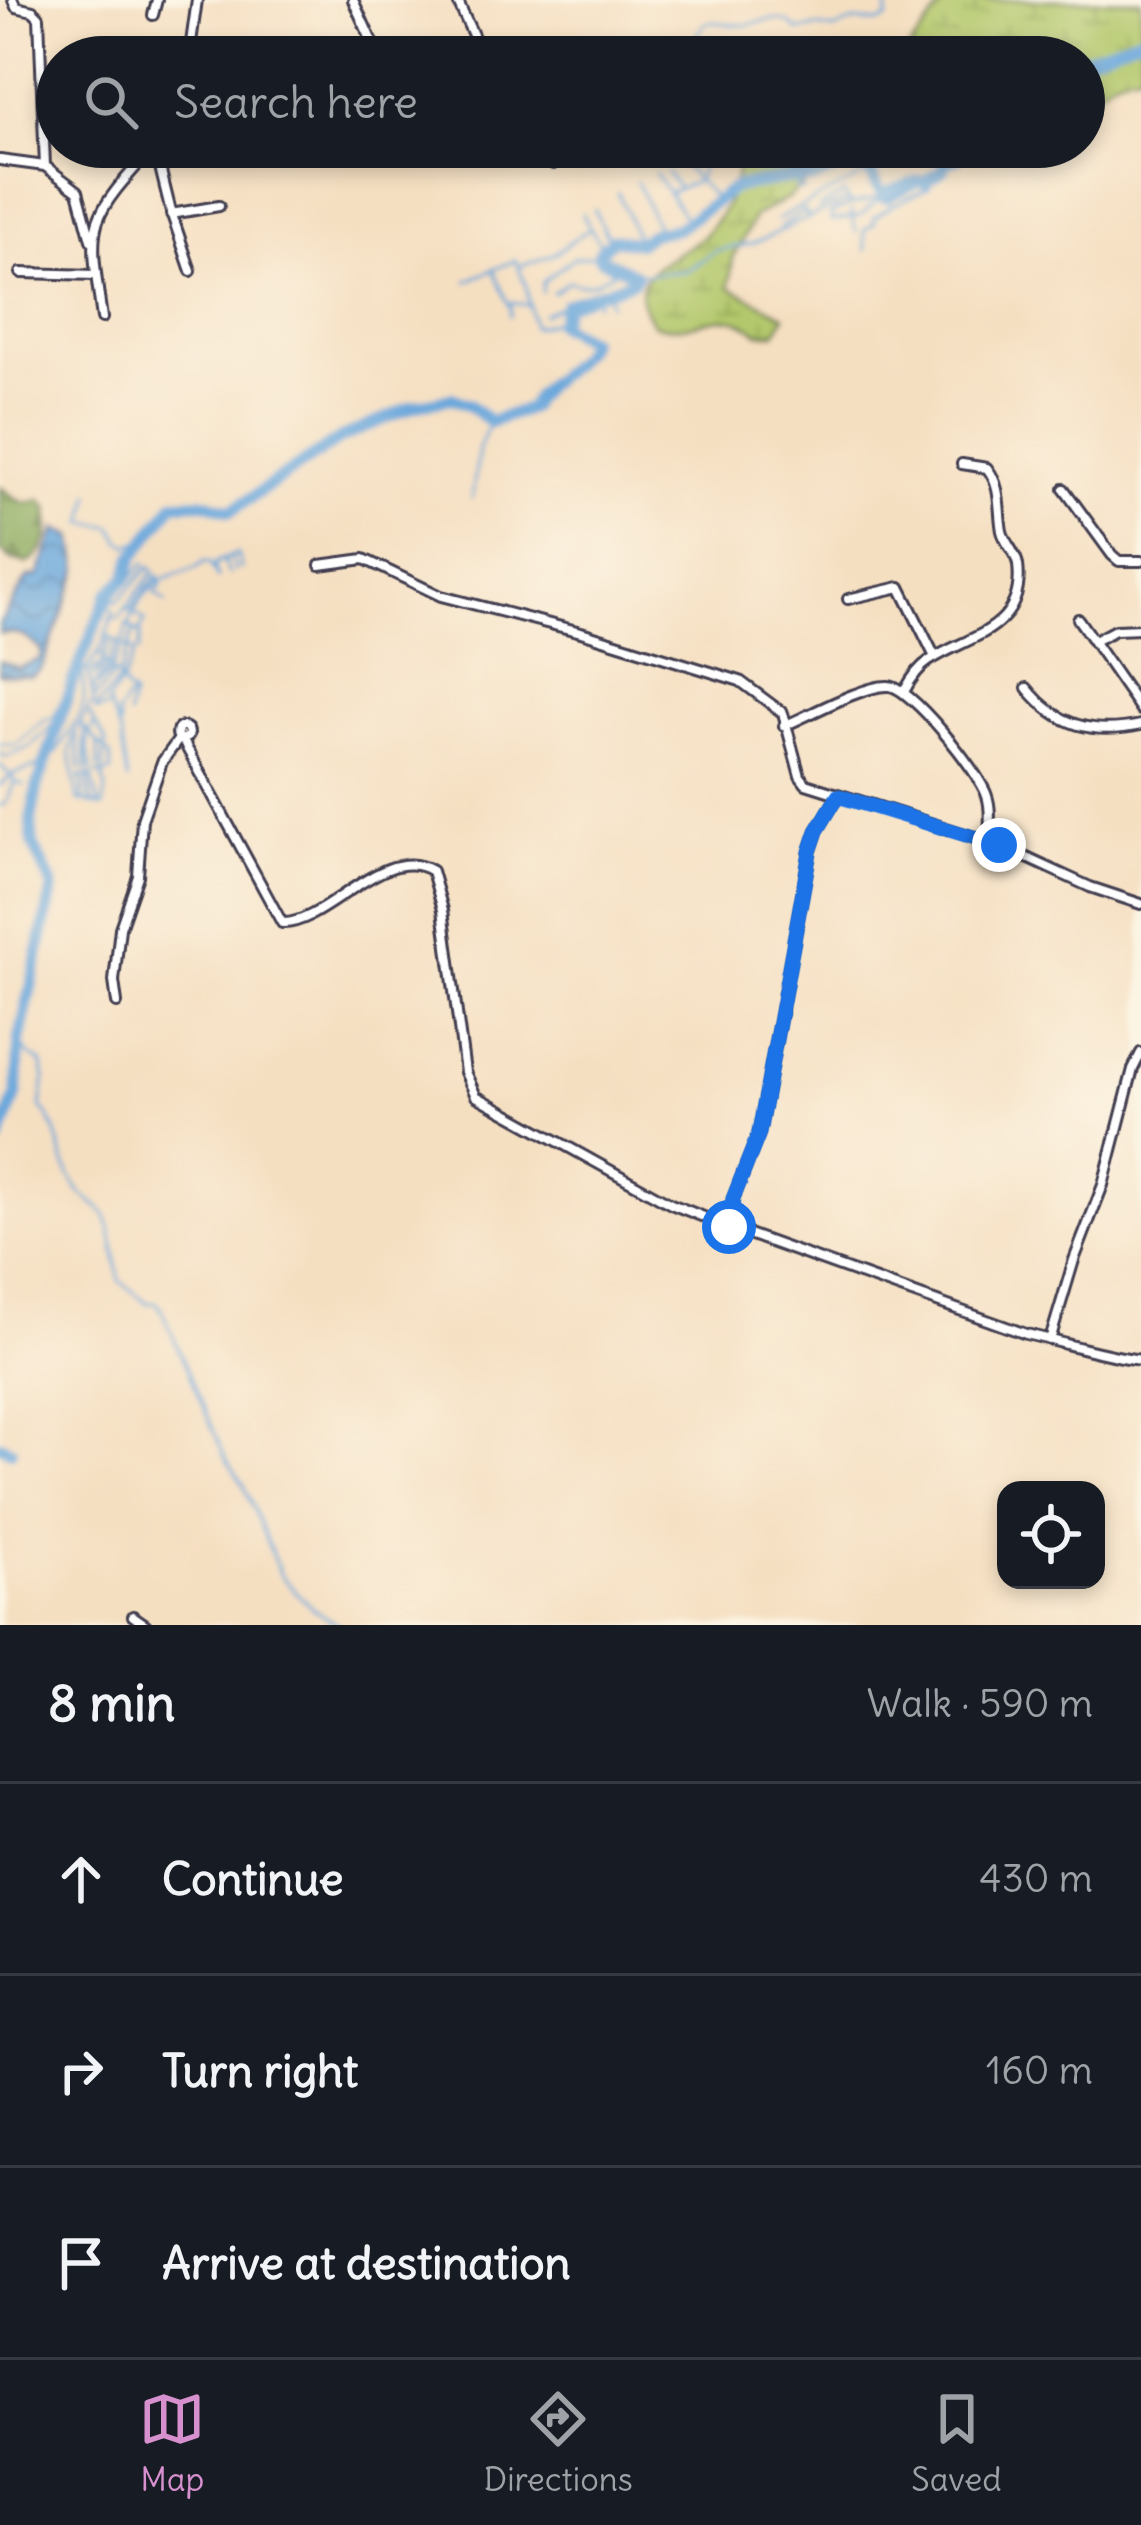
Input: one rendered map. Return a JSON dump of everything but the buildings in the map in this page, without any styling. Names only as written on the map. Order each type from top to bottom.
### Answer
[{"type":"street","points":[[13,0],[16,7],[40,17],[41,36]]},
{"type":"street","points":[[153,15],[157,0]]},
{"type":"street","points":[[192,36],[197,0]]},
{"type":"street","points":[[353,0],[369,36]]},
{"type":"street","points":[[457,0],[473,36]]},
{"type":"street","points":[[0,160],[36,165]]},
{"type":"street","points":[[48,168],[78,191],[92,240],[102,318]]},
{"type":"street","points":[[92,240],[96,222],[134,168]]},
{"type":"street","points":[[159,168],[191,271]]},
{"type":"street","points":[[171,214],[219,206]]},
{"type":"street","points":[[21,273],[96,275]]},
{"type":"street","points":[[904,690],[935,657],[975,640],[1000,621],[1018,579],[1015,553],[1003,534],[994,477],[987,468],[962,464]]},
{"type":"street","points":[[1064,489],[1112,555],[1119,561],[1141,561]]},
{"type":"street","points":[[320,565],[364,559],[441,596],[581,632],[740,681],[783,713],[806,784],[989,843],[1141,904]]},
{"type":"street","points":[[848,598],[900,587],[935,657]]},
{"type":"street","points":[[1078,619],[1141,710]]},
{"type":"street","points":[[1096,640],[1115,630],[1141,628]]},
{"type":"street","points":[[784,726],[872,688],[904,690],[974,768],[988,799],[989,843]]},
{"type":"street","points":[[1027,688],[1048,713],[1082,728],[1141,725]]},
{"type":"street","points":[[117,1003],[114,981],[120,928],[137,876],[142,820],[162,762],[181,741],[282,923],[303,919],[349,889],[400,867],[417,864],[432,871],[443,910],[465,1072],[476,1096],[671,1204],[1088,1353],[1141,1360]]},
{"type":"street","points":[[729,1227],[733,1199],[759,1133],[810,852],[838,796]]},
{"type":"street","points":[[1050,1340],[1141,1053]]},
{"type":"street","points":[[133,1616],[146,1625]]},
{"type":"green space","points":[[947,0],[1141,0],[1141,72],[1105,86],[1105,36],[919,36]]},
{"type":"green space","points":[[737,168],[822,168],[787,199],[755,216],[733,258],[729,287],[785,316],[776,333],[758,333],[731,319],[683,327],[653,324],[641,299],[647,277],[705,234],[735,180]]},
{"type":"green space","points":[[0,487],[18,500],[41,500],[49,508],[47,540],[27,564],[0,551]]},
{"type":"water","points":[[56,529],[73,536],[79,569],[41,670],[31,676],[0,674],[0,661],[19,668],[40,659],[41,650],[28,639],[0,634],[0,623],[28,577],[38,577]]},
{"type":"waterway","points":[[696,36],[704,24],[714,22],[743,25],[778,20],[798,31],[834,30],[854,21],[878,23],[887,19],[888,0]]},
{"type":"waterway","points":[[1105,50],[1141,37]]},
{"type":"waterway","points":[[686,168],[718,202]]},
{"type":"waterway","points":[[669,192],[698,181],[701,168]]},
{"type":"waterway","points":[[0,1140],[17,1093],[19,1042],[53,887],[33,844],[31,821],[37,788],[108,594],[126,578],[133,558],[174,503],[205,502],[231,511],[341,438],[414,406],[452,398],[490,422],[530,408],[589,340],[559,325],[566,304],[633,281],[636,275],[600,258],[599,252],[613,239],[639,243],[652,233],[677,229],[735,187],[835,168]]},
{"type":"waterway","points":[[798,184],[817,182],[850,168]]},
{"type":"waterway","points":[[862,168],[866,174],[869,168]]},
{"type":"waterway","points":[[868,168],[883,197],[925,182],[944,168]]},
{"type":"waterway","points":[[666,172],[679,189]]},
{"type":"waterway","points":[[655,173],[687,221]]},
{"type":"waterway","points":[[777,220],[866,174],[870,181],[874,179]]},
{"type":"waterway","points":[[801,176],[796,189],[804,190]]},
{"type":"waterway","points":[[879,191],[916,177],[918,181]]},
{"type":"waterway","points":[[886,196],[891,206],[930,187],[928,180]]},
{"type":"waterway","points":[[637,182],[659,233]]},
{"type":"waterway","points":[[890,201],[925,182]]},
{"type":"waterway","points":[[618,193],[639,243]]},
{"type":"waterway","points":[[819,208],[844,193],[846,198]]},
{"type":"waterway","points":[[636,275],[686,271],[715,251],[755,243],[842,202],[850,205],[882,197]]},
{"type":"waterway","points":[[850,205],[831,213],[831,221],[860,216],[880,198]]},
{"type":"waterway","points":[[866,250],[864,230],[890,207]]},
{"type":"waterway","points":[[594,210],[610,242]]},
{"type":"waterway","points":[[781,227],[804,211],[809,218]]},
{"type":"waterway","points":[[851,211],[856,232]]},
{"type":"waterway","points":[[582,213],[590,228]]},
{"type":"waterway","points":[[521,266],[552,255],[590,228],[603,248]]},
{"type":"waterway","points":[[542,292],[543,282],[573,258],[600,255]]},
{"type":"waterway","points":[[467,281],[516,260],[533,327],[560,320]]},
{"type":"waterway","points":[[553,293],[569,281],[588,284],[618,268]]},
{"type":"waterway","points":[[493,269],[509,305]]},
{"type":"waterway","points":[[607,289],[610,304]]},
{"type":"waterway","points":[[595,296],[597,304]]},
{"type":"waterway","points":[[510,316],[511,303],[530,305]]},
{"type":"waterway","points":[[543,314],[566,304]]},
{"type":"waterway","points":[[472,498],[479,448],[490,422]]},
{"type":"waterway","points":[[91,494],[85,523],[112,526],[130,546],[147,537]]},
{"type":"waterway","points":[[214,570],[216,562],[237,554],[242,569]]},
{"type":"waterway","points":[[230,557],[236,571]]},
{"type":"waterway","points":[[223,560],[229,574]]},
{"type":"waterway","points":[[111,670],[134,611],[159,582],[204,562],[209,562],[218,578]]},
{"type":"waterway","points":[[114,596],[145,563]]},
{"type":"waterway","points":[[88,670],[114,612],[109,607],[113,598],[117,602],[149,567],[154,571]]},
{"type":"waterway","points":[[126,608],[153,573]]},
{"type":"waterway","points":[[110,619],[119,618],[126,608],[130,611],[158,575],[161,586],[154,592],[166,602]]},
{"type":"waterway","points":[[127,625],[139,633],[145,620],[133,613]]},
{"type":"waterway","points":[[119,676],[134,630]]},
{"type":"waterway","points":[[139,651],[141,634]]},
{"type":"waterway","points":[[107,636],[135,652],[122,682],[133,695],[128,716]]},
{"type":"waterway","points":[[104,656],[110,638]]},
{"type":"waterway","points":[[110,662],[117,641]]},
{"type":"waterway","points":[[98,653],[122,682],[108,702],[121,735],[128,780]]},
{"type":"waterway","points":[[93,671],[105,662]]},
{"type":"waterway","points":[[79,666],[88,670],[94,700],[74,733],[70,752],[78,800],[103,807],[102,773]]},
{"type":"waterway","points":[[94,676],[107,667]]},
{"type":"waterway","points":[[77,719],[84,698],[83,670]]},
{"type":"waterway","points":[[96,682],[108,671]]},
{"type":"waterway","points":[[93,689],[111,673]]},
{"type":"waterway","points":[[96,696],[113,676]]},
{"type":"waterway","points":[[97,707],[119,681]]},
{"type":"waterway","points":[[120,726],[118,714],[131,694]]},
{"type":"waterway","points":[[0,744],[16,745],[47,718],[53,719],[63,698]]},
{"type":"waterway","points":[[96,706],[96,711],[110,707]]},
{"type":"waterway","points":[[89,714],[105,747]]},
{"type":"waterway","points":[[0,754],[6,757],[30,747],[59,719]]},
{"type":"waterway","points":[[51,752],[56,753],[75,722]]},
{"type":"waterway","points":[[91,771],[87,742],[94,724]]},
{"type":"waterway","points":[[81,725],[110,755],[112,772],[96,774]]},
{"type":"waterway","points":[[84,727],[86,771]]},
{"type":"waterway","points":[[76,735],[80,769]]},
{"type":"waterway","points":[[98,742],[98,768]]},
{"type":"waterway","points":[[103,769],[104,753]]},
{"type":"waterway","points":[[23,785],[14,782],[12,775],[47,763]]},
{"type":"waterway","points":[[0,765],[11,776]]},
{"type":"waterway","points":[[0,786],[12,775]]},
{"type":"waterway","points":[[79,777],[92,776],[99,806]]},
{"type":"waterway","points":[[88,778],[91,804]]},
{"type":"waterway","points":[[82,779],[84,799]]},
{"type":"waterway","points":[[0,806],[7,802],[14,783]]},
{"type":"waterway","points":[[19,1042],[41,1062],[45,1077],[41,1107],[53,1126],[72,1181],[106,1216],[120,1281],[148,1303],[157,1303],[163,1313],[281,1576],[312,1608],[339,1625]]},
{"type":"waterway","points":[[0,1445],[11,1450]]},
{"type":"route","points":[[729,1227],[733,1199],[759,1133],[810,852],[825,814],[838,796],[999,845]]}]
